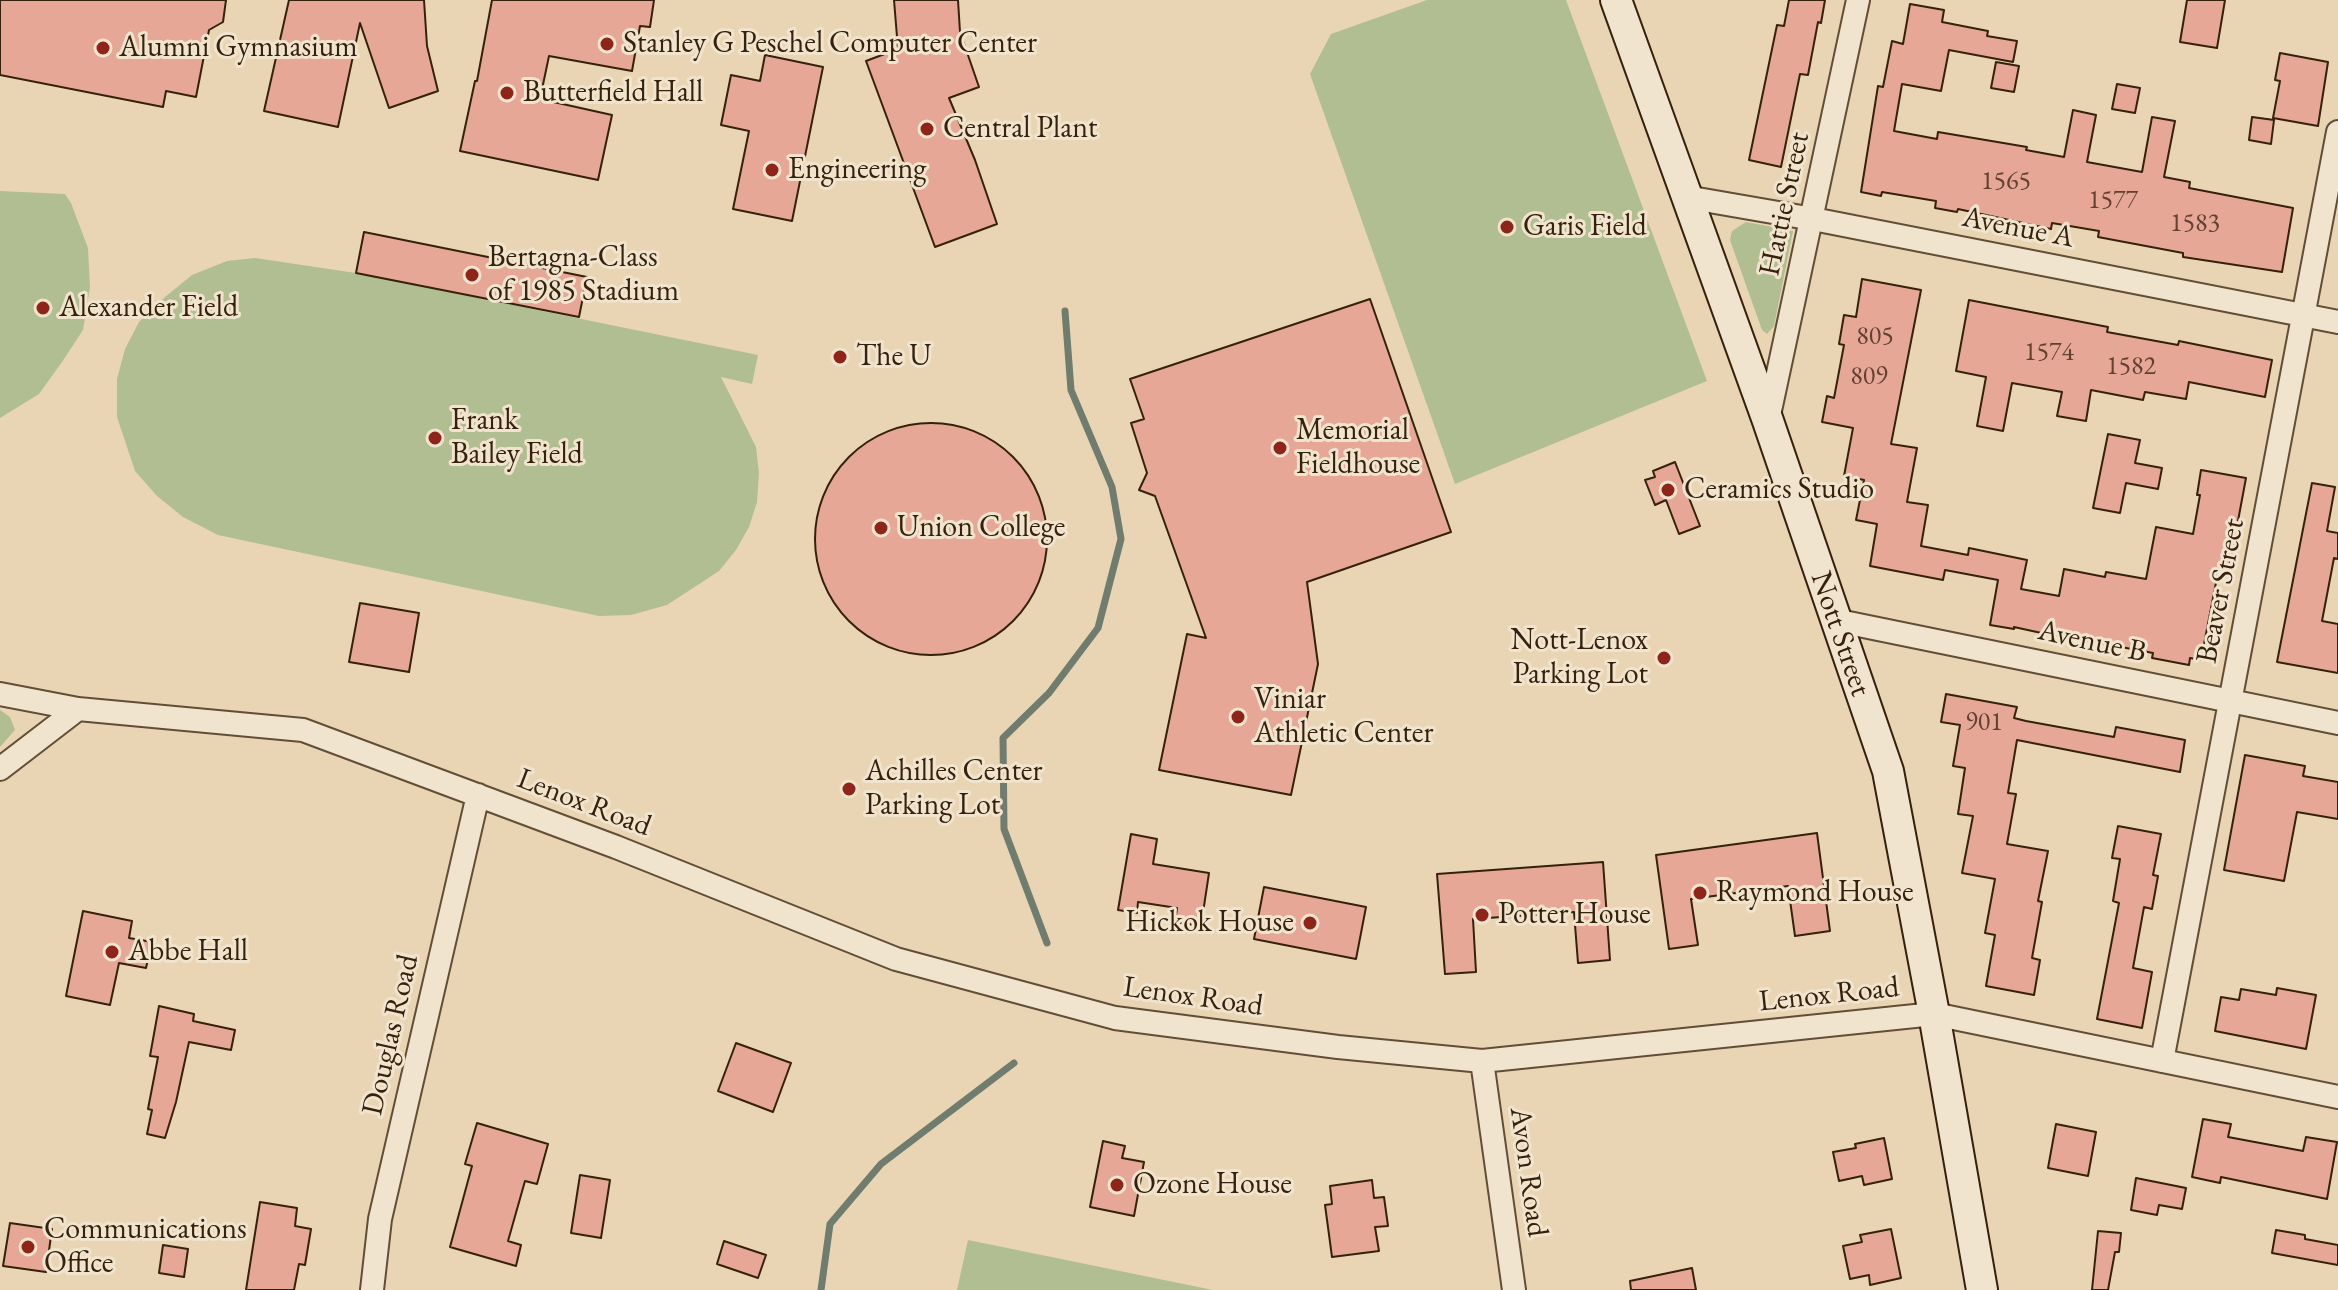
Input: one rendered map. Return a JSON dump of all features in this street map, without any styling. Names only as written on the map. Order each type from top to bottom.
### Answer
[{"type":"main road","name":"Nott Street","points":[[1616,0],[1768,421],[1888,771],[1982,1290]]},
{"type":"street","name":"Hattie Street","points":[[1768,421],[1858,0]]},
{"type":"street","name":"Beaver Street","points":[[2162,1061],[2338,132]]},
{"type":"street","name":"Avenue A","points":[[1686,197],[2338,322]]},
{"type":"street","name":"Avenue B","points":[[1834,620],[2338,723]]},
{"type":"street","name":"Lenox Road","points":[[0,694],[78,709],[303,730],[478,795],[896,959],[1115,1018],[1338,1047],[1482,1061],[1934,1014],[2338,1097]]},
{"type":"street","points":[[0,769],[78,709]]},
{"type":"street","name":"Douglas Road","points":[[372,1290],[380,1219],[478,795]]},
{"type":"street","name":"Avon Road","points":[[1482,1061],[1514,1290]]},
{"type":"green space","name":"Garis Field","points":[[1427,0],[1566,0],[1707,381],[1455,484],[1310,74],[1331,34]]},
{"type":"green space","name":"Alexander Field","points":[[0,191],[65,194],[88,248],[90,287],[83,330],[62,362],[39,394],[0,418]]},
{"type":"green space","points":[[1746,222],[1793,231],[1774,326],[1767,334],[1762,330],[1730,240],[1732,231]]},
{"type":"green space","points":[[255,258],[356,273],[758,355],[752,384],[721,377],[756,447],[759,473],[757,502],[749,527],[736,550],[719,571],[667,605],[631,615],[599,616],[218,535],[183,517],[157,496],[135,471],[117,417],[117,379],[125,349],[139,322],[192,275],[227,261]]},
{"type":"green space","points":[[0,710],[10,717],[15,730],[0,747]]},
{"type":"green space","points":[[968,1240],[1213,1290],[957,1290]]},
{"type":"building","name":"Alumni Gymnasium","points":[[0,0],[226,0],[223,22],[209,30],[196,97],[166,91],[163,107],[0,75]]},
{"type":"building","points":[[289,0],[424,0],[427,46],[438,91],[389,108],[360,23],[338,127],[264,111]]},
{"type":"building","points":[[492,0],[654,0],[650,27],[640,26],[632,71],[549,56],[540,99],[612,115],[598,180],[460,151]]},
{"type":"building","name":"Central Plant","points":[[894,0],[958,0],[960,32],[979,87],[949,98],[997,224],[935,247],[866,61],[898,49]]},
{"type":"building","points":[[1789,0],[1825,0],[1808,75],[1800,74],[1781,167],[1749,160],[1777,25],[1784,26]]},
{"type":"building","points":[[2187,0],[2225,0],[2217,48],[2180,42]]},
{"type":"building","points":[[1910,4],[1944,10],[1942,22],[1988,31],[1987,36],[2017,41],[2013,62],[1949,50],[1941,91],[1902,84],[1894,131],[1937,139],[1938,132],[2027,147],[2026,150],[2064,157],[2073,110],[2096,115],[2087,162],[2142,172],[2152,117],[2175,121],[2164,177],[2190,182],[2189,188],[2293,208],[2282,272],[2183,257],[2183,253],[2098,237],[2099,231],[2052,223],[2051,229],[1958,209],[1957,212],[1935,208],[1936,201],[1882,192],[1881,196],[1861,192],[1878,86],[1883,87],[1892,41],[1903,44]]},
{"type":"building","points":[[2280,53],[2328,62],[2318,126],[2273,118],[2280,81],[2275,80]]},
{"type":"building","name":"Engineering","points":[[765,55],[823,67],[792,221],[733,209],[749,131],[721,125],[731,75],[760,81]]},
{"type":"building","points":[[1996,62],[2019,66],[2014,92],[1991,88]]},
{"type":"building","points":[[2117,84],[2140,88],[2135,113],[2112,109]]},
{"type":"building","points":[[2252,117],[2274,120],[2271,144],[2249,140]]},
{"type":"building","name":"Bertagna-Class of 1985 Stadium","points":[[364,232],[587,277],[579,317],[356,273]]},
{"type":"building","points":[[1862,279],[1921,290],[1891,444],[1917,448],[1907,502],[1928,505],[1921,546],[1968,555],[1969,548],[2027,560],[2021,589],[2059,596],[2064,569],[2105,577],[2106,572],[2146,579],[2156,527],[2193,534],[2201,470],[2246,478],[2229,569],[2219,567],[2201,660],[2190,658],[2189,665],[2152,658],[2153,653],[1990,625],[1998,580],[1945,570],[1943,580],[1870,566],[1877,524],[1856,520],[1864,480],[1844,476],[1853,428],[1822,422],[1827,396],[1834,398],[1844,345],[1839,344],[1844,315],[1856,317]]},
{"type":"building","name":"Memorial Fieldhouse","points":[[1370,299],[1451,532],[1307,582],[1318,664],[1291,795],[1159,770],[1187,634],[1206,638],[1155,496],[1139,490],[1147,473],[1131,423],[1144,419],[1130,379]]},
{"type":"building","points":[[1969,300],[2108,327],[2107,332],[2178,345],[2179,341],[2272,360],[2265,397],[2189,382],[2186,399],[2145,392],[2143,400],[2091,390],[2086,421],[2057,416],[2062,392],[2012,383],[2003,431],[1977,426],[1986,377],[1956,371]]},
{"type":"building","points":[[931,423],[954,425],[976,432],[996,442],[1013,457],[1028,474],[1038,494],[1045,516],[1045,562],[1038,584],[1028,604],[1013,621],[996,636],[976,646],[954,653],[931,655],[908,653],[886,646],[866,636],[849,621],[834,604],[824,584],[817,562],[815,539],[817,516],[824,494],[834,474],[849,457],[866,442],[886,432],[908,425]]},
{"type":"building","points":[[2108,434],[2140,440],[2135,463],[2162,468],[2158,489],[2126,483],[2120,513],[2093,508]]},
{"type":"building","name":"Ceramics Studio","points":[[1675,462],[1700,526],[1679,534],[1666,500],[1655,505],[1645,480],[1655,477],[1653,471]]},
{"type":"building","points":[[2312,483],[2335,487],[2327,531],[2338,533],[2338,559],[2334,558],[2322,621],[2338,624],[2338,673],[2277,662]]},
{"type":"building","points":[[360,603],[419,613],[409,672],[349,662]]},
{"type":"building","points":[[1946,694],[2017,707],[2014,718],[2026,721],[2114,737],[2116,727],[2185,740],[2180,772],[2017,740],[2008,793],[2016,794],[2007,844],[2048,851],[2038,901],[2042,902],[2032,958],[2040,960],[2034,995],[1986,986],[1995,935],[1985,933],[1995,879],[1962,873],[1973,816],[1958,814],[1965,768],[1953,766],[1960,725],[1941,722]]},
{"type":"building","points":[[2245,755],[2305,766],[2303,776],[2338,782],[2338,819],[2297,812],[2284,881],[2224,870]]},
{"type":"building","points":[[2118,826],[2161,834],[2153,875],[2158,876],[2152,909],[2144,907],[2133,968],[2152,972],[2142,1028],[2097,1019],[2119,903],[2113,901],[2120,859],[2112,858]]},
{"type":"building","name":"Raymond House","points":[[1817,833],[1830,931],[1795,936],[1788,886],[1691,899],[1698,945],[1669,949],[1656,855]]},
{"type":"building","points":[[1131,834],[1157,839],[1153,864],[1209,873],[1201,926],[1175,922],[1177,908],[1138,902],[1137,913],[1118,910]]},
{"type":"building","name":"Potter House","points":[[1603,862],[1610,960],[1578,963],[1574,912],[1473,919],[1476,972],[1445,974],[1437,874]]},
{"type":"building","name":"Hickok House","points":[[1264,887],[1366,907],[1356,959],[1254,939]]},
{"type":"building","name":"Abbe Hall","points":[[83,911],[132,921],[129,938],[152,942],[146,968],[119,963],[110,1005],[66,996]]},
{"type":"building","points":[[2277,988],[2316,995],[2306,1049],[2215,1031],[2221,997],[2239,1000],[2241,989],[2276,995]]},
{"type":"building","points":[[159,1006],[194,1014],[193,1021],[235,1030],[231,1050],[189,1042],[165,1138],[147,1134],[152,1110],[148,1109],[158,1057],[150,1056]]},
{"type":"building","points":[[736,1043],[791,1063],[773,1112],[718,1091]]},
{"type":"building","points":[[2203,1119],[2231,1124],[2228,1137],[2303,1151],[2306,1137],[2337,1142],[2327,1199],[2221,1177],[2220,1183],[2192,1177]]},
{"type":"building","points":[[477,1123],[548,1144],[537,1184],[525,1181],[508,1241],[521,1245],[516,1266],[450,1247],[472,1166],[465,1164]]},
{"type":"building","points":[[2056,1124],[2096,1132],[2088,1176],[2048,1168]]},
{"type":"building","points":[[1884,1138],[1892,1179],[1864,1185],[1862,1176],[1839,1181],[1833,1152]]},
{"type":"building","name":"Ozone House","points":[[1103,1141],[1125,1146],[1122,1158],[1144,1162],[1134,1216],[1090,1207]]},
{"type":"building","points":[[580,1175],[610,1180],[601,1238],[571,1233]]},
{"type":"building","points":[[2136,1178],[2186,1188],[2182,1209],[2159,1205],[2157,1215],[2131,1210]]},
{"type":"building","points":[[1372,1180],[1374,1198],[1384,1197],[1388,1226],[1375,1227],[1379,1251],[1332,1257],[1325,1205],[1332,1204],[1330,1186]]},
{"type":"building","points":[[260,1202],[297,1208],[295,1226],[311,1229],[305,1265],[299,1264],[294,1290],[246,1290]]},
{"type":"building","name":"Communications Office","points":[[10,1223],[52,1229],[46,1272],[3,1266]]},
{"type":"building","points":[[1891,1229],[1901,1278],[1870,1285],[1869,1275],[1850,1279],[1843,1246],[1862,1242],[1860,1235]]},
{"type":"building","points":[[2276,1230],[2338,1245],[2338,1265],[2272,1253]]},
{"type":"building","points":[[2098,1231],[2121,1233],[2108,1290],[2092,1290]]},
{"type":"building","points":[[724,1241],[766,1255],[758,1278],[717,1264]]},
{"type":"building","points":[[163,1245],[188,1249],[184,1277],[159,1273]]},
{"type":"building","points":[[1692,1268],[1696,1290],[1631,1290],[1630,1281]]},
{"type":"waterway","points":[[1047,943],[1004,829],[1003,738],[1049,693],[1098,628],[1121,539],[1112,487],[1071,390],[1065,311]]},
{"type":"waterway","points":[[821,1290],[830,1224],[881,1164],[1014,1063]]},
{"type":"place","name":"Stanley G Peschel Computer Center","points":[[607,44]]},
{"type":"place","name":"Alumni Gymnasium","points":[[103,48]]},
{"type":"place","name":"Butterfield Hall","points":[[507,93]]},
{"type":"place","name":"Central Plant","points":[[927,129]]},
{"type":"place","name":"Engineering","points":[[772,170]]},
{"type":"place","name":"Garis Field","points":[[1507,227]]},
{"type":"place","name":"Bertagna-Class of 1985 Stadium","points":[[472,275]]},
{"type":"place","name":"Alexander Field","points":[[43,308]]},
{"type":"place","name":"The U","points":[[840,357]]},
{"type":"place","name":"Frank Bailey Field","points":[[435,438]]},
{"type":"place","name":"Memorial Fieldhouse","points":[[1280,448]]},
{"type":"place","name":"Ceramics Studio","points":[[1668,490]]},
{"type":"place","name":"Union College","points":[[881,528]]},
{"type":"place","name":"Nott-Lenox Parking Lot","points":[[1664,658]]},
{"type":"place","name":"Viniar Athletic Center","points":[[1238,717]]},
{"type":"place","name":"Achilles Center Parking Lot","points":[[849,789]]},
{"type":"place","name":"Raymond House","points":[[1700,893]]},
{"type":"place","name":"Potter House","points":[[1482,915]]},
{"type":"place","name":"Hickok House","points":[[1310,923]]},
{"type":"place","name":"Abbe Hall","points":[[112,952]]},
{"type":"place","name":"Ozone House","points":[[1117,1185]]},
{"type":"place","name":"Communications Office","points":[[28,1247]]}]
